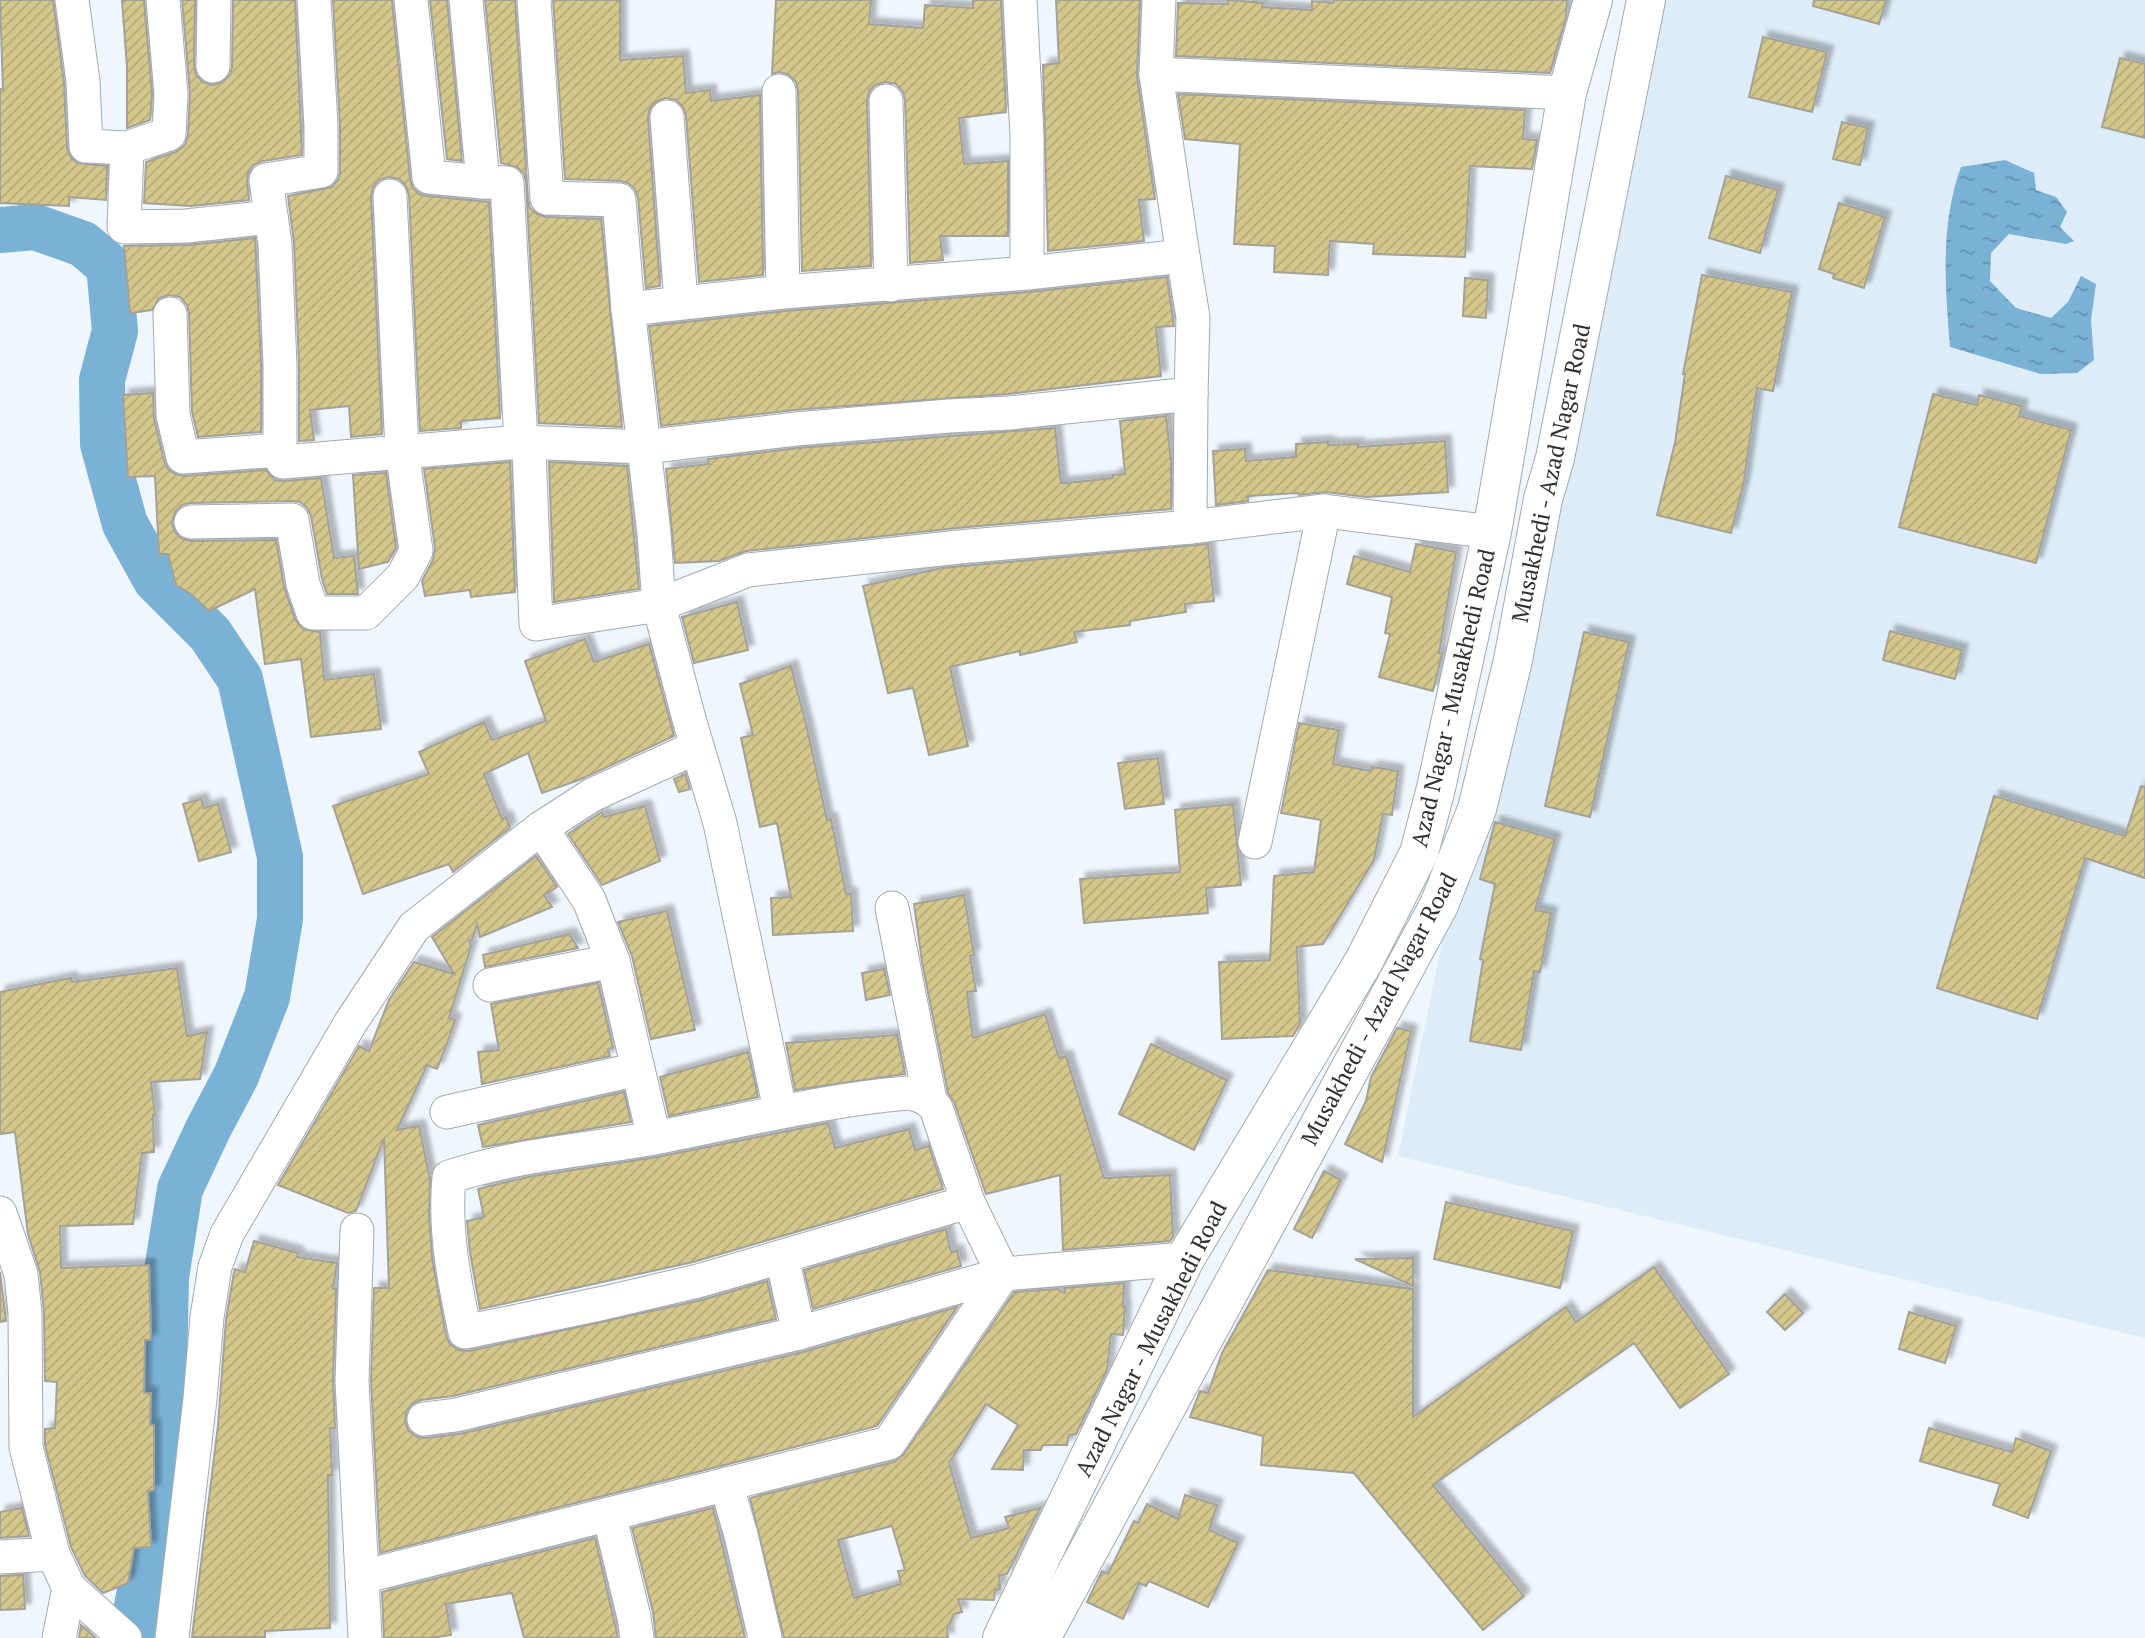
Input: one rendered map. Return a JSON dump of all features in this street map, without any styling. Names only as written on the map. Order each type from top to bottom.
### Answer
[{"type":"main road","name":"Azad Nagar - Musakhedi Road","points":[[1002,1638],[1185,1259],[1364,961],[1419,853],[1436,788],[1495,514],[1567,93],[1593,0]]},
{"type":"main road","name":"Musakhedi - Azad Nagar Road","points":[[1041,1638],[1439,905],[1477,809],[1513,660],[1646,0]]},
{"type":"street","points":[[72,0],[83,81],[86,146],[127,148],[169,134],[171,93],[163,0]]},
{"type":"street","points":[[213,66],[214,0]]},
{"type":"street","points":[[314,0],[321,171],[266,180],[275,244],[280,450],[283,462],[521,442],[644,447],[796,429],[1009,413],[1191,394]]},
{"type":"street","points":[[411,0],[429,177],[508,183],[521,442],[529,450],[536,624],[659,606],[748,570],[958,547],[1190,527],[1324,511],[1495,514],[1544,499]]},
{"type":"street","points":[[466,0],[483,182]]},
{"type":"street","points":[[534,0],[547,198],[619,200],[659,606],[720,823],[780,1110]]},
{"type":"street","points":[[1020,0],[1027,136],[1027,273]]},
{"type":"street","points":[[1159,0],[1156,74],[1193,317],[1190,527]]},
{"type":"street","points":[[1156,74],[1567,93]]},
{"type":"street","points":[[779,91],[783,292]]},
{"type":"street","points":[[886,101],[891,285]]},
{"type":"street","points":[[667,117],[681,302]]},
{"type":"street","points":[[127,148],[124,227],[186,226],[271,217]]},
{"type":"street","points":[[191,522],[292,520],[303,584],[313,613],[366,613],[403,576],[416,551],[402,450],[390,196]]},
{"type":"street","points":[[628,309],[783,292],[1027,273],[1183,256]]},
{"type":"street","points":[[170,314],[173,415],[183,457],[280,450]]},
{"type":"street","points":[[1255,842],[1324,511]]},
{"type":"street","points":[[172,1638],[207,1317],[215,1267],[228,1234],[351,1022],[414,927],[541,828],[592,795],[697,747]]},
{"type":"street","points":[[541,828],[589,900],[613,961],[654,1138]]},
{"type":"street","points":[[892,908],[930,1100],[936,1108],[968,1202],[1003,1274]]},
{"type":"street","points":[[490,985],[613,961]]},
{"type":"street","points":[[447,1112],[638,1069]]},
{"type":"street","points":[[930,1100],[908,1093],[856,1097],[780,1110],[654,1138],[544,1154],[449,1177],[446,1201],[449,1247],[465,1332],[604,1304],[782,1258],[968,1202]]},
{"type":"street","points":[[0,1213],[21,1275],[26,1313],[26,1447],[53,1554],[69,1588],[114,1628]]},
{"type":"street","points":[[357,1230],[352,1381],[365,1638]]},
{"type":"street","points":[[782,1258],[799,1333]]},
{"type":"street","points":[[424,1419],[456,1415],[799,1333],[1003,1274],[1185,1259]]},
{"type":"street","points":[[362,1577],[889,1443],[1003,1274]]},
{"type":"street","points":[[0,1416],[26,1447]]},
{"type":"street","points":[[726,1485],[741,1535],[765,1638]]},
{"type":"street","points":[[609,1514],[637,1638]]},
{"type":"street","points":[[0,1557],[53,1554]]},
{"type":"street","points":[[59,1638],[69,1588]]},
{"type":"shaded area","points":[[1636,0],[2145,0],[2145,1338],[1398,1156]]},
{"type":"water","points":[[2005,160],[2034,173],[2036,190],[2056,197],[2067,212],[2060,227],[2074,241],[2066,244],[2009,234],[1991,253],[1990,281],[2016,308],[2051,318],[2068,302],[2081,276],[2096,284],[2091,320],[2094,360],[2077,373],[2041,374],[1950,347],[1946,256],[1954,189],[1961,167]]},
{"type":"building","points":[[0,0],[53,0],[64,83],[67,148],[77,163],[107,166],[106,200],[69,197],[69,206],[0,203],[0,89],[3,90]]},
{"type":"building","points":[[122,0],[144,0],[152,94],[150,120],[127,128],[127,67]]},
{"type":"building","points":[[182,0],[195,0],[196,75],[203,82],[213,85],[223,82],[230,75],[232,67],[233,0],[295,0],[302,155],[253,165],[248,172],[249,200],[191,206],[144,203],[146,162],[176,152],[185,145],[188,135],[190,93]]},
{"type":"building","points":[[333,0],[392,0],[413,188],[419,194],[427,196],[489,202],[500,418],[461,421],[461,428],[420,431],[409,195],[406,186],[399,179],[388,177],[379,180],[373,187],[371,197],[382,434],[351,437],[349,406],[310,410],[314,440],[299,441],[294,243],[288,196],[332,187],[340,172]]},
{"type":"building","points":[[430,0],[447,0],[462,161],[447,159]]},
{"type":"building","points":[[485,0],[515,0],[530,208],[546,217],[601,219],[622,427],[539,423],[526,182],[524,174],[517,167],[501,163]]},
{"type":"building","points":[[553,0],[620,0],[620,60],[683,56],[686,93],[710,90],[711,101],[760,95],[763,275],[699,282],[686,116],[683,107],[676,100],[665,98],[650,108],[648,118],[660,286],[646,288],[635,189],[620,181],[565,179]]},
{"type":"building","points":[[776,0],[871,0],[869,24],[923,28],[925,5],[973,8],[973,0],[1001,0],[1006,112],[959,118],[964,164],[1008,161],[1008,236],[940,236],[943,260],[910,263],[905,100],[903,92],[896,84],[885,82],[875,85],[869,91],[867,102],[871,266],[802,271],[798,91],[796,82],[789,75],[779,72],[772,74]]},
{"type":"building","points":[[1056,0],[1140,0],[1137,77],[1155,199],[1139,200],[1144,241],[1048,251],[1043,65],[1059,63]]},
{"type":"building","points":[[1228,0],[1263,3],[1262,7],[1312,10],[1312,1],[1333,3],[1334,0],[1567,0],[1566,17],[1550,73],[1176,56],[1178,3],[1228,4]]},
{"type":"building","points":[[1814,0],[1886,0],[1879,24],[1813,6]]},
{"type":"building","points":[[1763,37],[1827,52],[1812,112],[1749,97]]},
{"type":"building","points":[[2120,58],[2145,64],[2145,138],[2102,127]]},
{"type":"building","points":[[1178,94],[1525,110],[1523,139],[1537,140],[1532,169],[1470,166],[1465,257],[1373,254],[1374,244],[1330,241],[1328,275],[1274,272],[1275,246],[1234,244],[1240,144],[1185,139]]},
{"type":"building","points":[[1842,122],[1868,128],[1860,165],[1833,159]]},
{"type":"building","points":[[1726,176],[1778,190],[1760,253],[1709,238]]},
{"type":"building","points":[[1839,203],[1885,217],[1864,288],[1833,278],[1834,274],[1819,269]]},
{"type":"building","points":[[255,238],[261,432],[198,437],[192,412],[187,305],[180,297],[169,295],[159,298],[152,310],[130,313],[124,246],[188,245]]},
{"type":"building","points":[[1702,275],[1792,292],[1773,391],[1757,388],[1744,481],[1731,533],[1657,515],[1675,443],[1683,374]]},
{"type":"building","points":[[1167,277],[1174,326],[1156,327],[1161,376],[1008,394],[794,410],[661,426],[649,326],[785,311],[1029,292]]},
{"type":"building","points":[[1465,278],[1488,280],[1486,318],[1463,316]]},
{"type":"building","points":[[153,393],[154,419],[164,461],[168,469],[175,474],[184,476],[266,470],[275,480],[321,478],[334,558],[354,556],[358,594],[327,594],[311,516],[300,502],[190,503],[182,505],[175,512],[172,523],[181,538],[191,541],[276,540],[284,587],[295,619],[303,629],[320,632],[324,680],[374,674],[381,729],[311,737],[301,659],[265,664],[255,589],[209,611],[191,594],[176,585],[168,554],[159,554],[155,476],[128,477],[123,395]]},
{"type":"building","points":[[1933,394],[1977,405],[1979,395],[2022,406],[2019,416],[2071,430],[2036,563],[1899,527]]},
{"type":"building","points":[[1166,416],[1171,461],[1171,509],[957,528],[746,551],[719,561],[675,563],[666,469],[709,464],[708,459],[798,448],[1055,428],[1061,483],[1067,483],[1113,478],[1113,475],[1125,474],[1120,421]]},
{"type":"building","points":[[1445,441],[1448,492],[1366,497],[1326,492],[1298,493],[1248,496],[1248,501],[1216,505],[1213,451],[1245,449],[1246,461],[1296,457],[1296,444],[1328,442],[1328,445],[1358,444],[1358,447]]},
{"type":"building","points":[[510,462],[515,592],[471,597],[470,590],[425,596],[422,581],[433,560],[435,548],[424,469]]},
{"type":"building","points":[[549,462],[627,466],[639,589],[554,602]]},
{"type":"building","points":[[386,473],[396,548],[388,562],[359,569],[353,475]]},
{"type":"building","points":[[1208,544],[1214,601],[1185,604],[1186,612],[1130,621],[1130,625],[1074,632],[1077,642],[1020,655],[1020,651],[950,667],[968,746],[929,755],[913,688],[888,693],[863,586],[942,568]]},
{"type":"building","points":[[1416,544],[1456,552],[1439,653],[1442,654],[1433,691],[1379,677],[1390,634],[1385,633],[1392,597],[1347,584],[1354,556],[1410,572]]},
{"type":"building","points":[[737,602],[748,650],[694,663],[682,617]]},
{"type":"building","points":[[1890,631],[1962,650],[1955,679],[1883,660]]},
{"type":"building","points":[[1584,632],[1629,642],[1590,817],[1545,806]]},
{"type":"building","points":[[585,639],[594,662],[649,644],[674,736],[579,780],[542,793],[528,753],[484,774],[502,819],[506,817],[510,828],[453,872],[449,864],[363,894],[333,806],[429,774],[419,752],[484,722],[492,740],[546,721],[525,661]]},
{"type":"building","points":[[791,666],[827,820],[831,819],[846,894],[851,894],[853,931],[773,935],[771,898],[791,897],[777,823],[760,827],[741,738],[753,735],[740,684]]},
{"type":"building","points":[[1299,723],[1339,730],[1333,764],[1371,771],[1372,767],[1398,771],[1392,815],[1383,814],[1374,860],[1323,944],[1297,947],[1300,1024],[1293,1036],[1222,1039],[1219,962],[1270,960],[1274,876],[1314,872],[1321,820],[1281,813]]},
{"type":"building","points":[[1158,758],[1164,804],[1125,809],[1118,763]]},
{"type":"building","points":[[685,774],[690,789],[679,792],[674,779]]},
{"type":"building","points":[[2141,786],[2145,787],[2145,878],[2085,858],[2037,1019],[1937,988],[1994,796],[2125,836]]},
{"type":"building","points":[[201,799],[204,808],[218,804],[231,852],[199,861],[183,804]]},
{"type":"building","points":[[1233,804],[1241,885],[1206,888],[1208,913],[1084,923],[1080,879],[1180,872],[1175,810]]},
{"type":"building","points":[[645,806],[660,861],[602,885],[568,834],[602,812],[604,817]]},
{"type":"building","points":[[1495,822],[1555,839],[1535,910],[1551,913],[1540,972],[1534,971],[1521,1050],[1470,1041],[1483,960],[1480,959],[1495,884],[1480,879]]},
{"type":"building","points":[[536,856],[557,887],[544,895],[552,907],[480,937],[477,924],[472,940],[469,941],[471,946],[449,1018],[455,1020],[448,1041],[437,1069],[427,1065],[397,1130],[419,1126],[430,1179],[432,1258],[446,1336],[450,1344],[458,1350],[469,1351],[702,1300],[767,1281],[776,1319],[453,1396],[421,1400],[412,1404],[406,1412],[405,1422],[409,1431],[417,1437],[426,1438],[460,1434],[803,1352],[957,1307],[877,1426],[380,1553],[371,1381],[374,1288],[389,1288],[384,1138],[356,1211],[348,1213],[278,1185],[359,1046],[369,1051],[389,1000],[414,962],[454,974],[432,937]]},
{"type":"building","points":[[964,895],[974,955],[970,956],[976,991],[967,992],[973,1038],[1045,1014],[1059,1058],[1066,1056],[1104,1178],[1170,1175],[1173,1237],[1170,1241],[1063,1250],[1060,1175],[986,1194],[954,1102],[948,1093],[922,962],[914,904]]},
{"type":"building","points":[[667,911],[695,1030],[651,1039],[632,956],[618,922]]},
{"type":"building","points":[[569,934],[578,948],[485,967],[483,955]]},
{"type":"building","points":[[177,968],[187,1036],[207,1032],[200,1079],[151,1082],[155,1115],[154,1152],[142,1153],[133,1224],[60,1226],[61,1268],[149,1265],[151,1340],[145,1340],[144,1393],[151,1393],[150,1425],[154,1425],[154,1490],[148,1491],[151,1547],[134,1548],[128,1583],[103,1593],[85,1576],[71,1547],[45,1445],[45,1429],[55,1428],[57,1382],[45,1381],[44,1313],[40,1272],[28,1234],[15,1132],[0,1134],[0,992],[71,978],[72,982]]},
{"type":"building","points":[[884,969],[890,995],[866,1000],[862,973]]},
{"type":"building","points":[[598,983],[613,1048],[608,1049],[610,1056],[482,1084],[478,1052],[499,1050],[491,1004]]},
{"type":"building","points":[[1397,1028],[1411,1031],[1382,1162],[1345,1144],[1366,1101],[1371,1077]]},
{"type":"building","points":[[897,1035],[905,1074],[795,1090],[786,1043]]},
{"type":"building","points":[[1151,1044],[1227,1080],[1194,1150],[1119,1114]]},
{"type":"building","points":[[748,1052],[758,1097],[669,1116],[660,1077]]},
{"type":"building","points":[[624,1092],[631,1122],[483,1147],[478,1125]]},
{"type":"building","points":[[828,1123],[835,1148],[909,1129],[915,1150],[929,1146],[943,1189],[693,1262],[480,1309],[467,1221],[484,1217],[478,1189],[528,1177],[657,1157]]},
{"type":"building","points":[[1324,1171],[1341,1180],[1312,1238],[1294,1229]]},
{"type":"building","points":[[1446,1202],[1573,1231],[1560,1288],[1434,1259]]},
{"type":"building","points":[[946,1229],[951,1252],[957,1251],[961,1266],[813,1309],[804,1270]]},
{"type":"building","points":[[254,1241],[298,1253],[297,1257],[337,1263],[333,1289],[336,1289],[333,1380],[335,1428],[330,1428],[332,1475],[328,1475],[330,1628],[265,1631],[265,1637],[192,1637],[218,1425],[226,1319],[235,1269],[245,1272]]},
{"type":"building","points":[[1413,1258],[1413,1286],[1355,1259]]},
{"type":"building","points":[[1654,1267],[1729,1374],[1680,1408],[1634,1343],[1433,1485],[1524,1596],[1483,1630],[1354,1473],[1261,1465],[1263,1436],[1190,1417],[1200,1391],[1208,1393],[1222,1353],[1268,1270],[1413,1289],[1413,1417],[1566,1307],[1576,1322]]},
{"type":"building","points":[[0,1272],[6,1321],[0,1322]]},
{"type":"building","points":[[1124,1283],[1123,1335],[1111,1334],[1107,1370],[1076,1434],[1069,1435],[1067,1445],[1043,1445],[1041,1450],[1024,1450],[1023,1470],[992,1469],[1018,1425],[986,1404],[949,1463],[971,1538],[1009,1528],[1005,1517],[1040,1508],[1007,1574],[999,1576],[1000,1589],[995,1590],[994,1600],[958,1599],[962,1612],[954,1614],[947,1629],[948,1638],[784,1638],[750,1498],[894,1462],[904,1454],[1014,1292],[1057,1289],[1065,1293],[1065,1288]],"holes":[[[892,1526],[905,1570],[898,1571],[901,1584],[854,1598],[838,1540]]]},
{"type":"building","points":[[1785,1294],[1803,1313],[1785,1330],[1767,1312]]},
{"type":"building","points":[[1909,1312],[1956,1326],[1945,1363],[1899,1349]]},
{"type":"building","points":[[1929,1428],[2012,1452],[2016,1438],[2051,1451],[2028,1518],[1993,1505],[2000,1484],[1920,1461]]},
{"type":"building","points":[[1185,1495],[1217,1505],[1209,1530],[1238,1543],[1208,1607],[1149,1581],[1146,1586],[1139,1583],[1123,1619],[1087,1602],[1102,1571],[1108,1574],[1134,1521],[1138,1523],[1147,1504],[1178,1519]]},
{"type":"building","points":[[22,1508],[29,1536],[0,1538],[0,1512]]},
{"type":"building","points":[[713,1508],[745,1638],[656,1638],[653,1612],[632,1528]]},
{"type":"building","points":[[595,1538],[618,1638],[524,1638],[512,1593],[446,1604],[451,1635],[431,1638],[384,1638],[382,1592]]},
{"type":"building","points":[[23,1575],[25,1609],[0,1610],[0,1576]]},
{"type":"building","points":[[81,1625],[96,1638],[79,1638]]},
{"type":"waterway","points":[[0,230],[35,227],[83,244],[109,266],[115,331],[102,380],[103,444],[125,524],[156,580],[210,634],[240,679],[280,857],[280,919],[267,997],[236,1076],[180,1189],[166,1277],[164,1373],[170,1441],[165,1510],[141,1585],[131,1638]]}]
